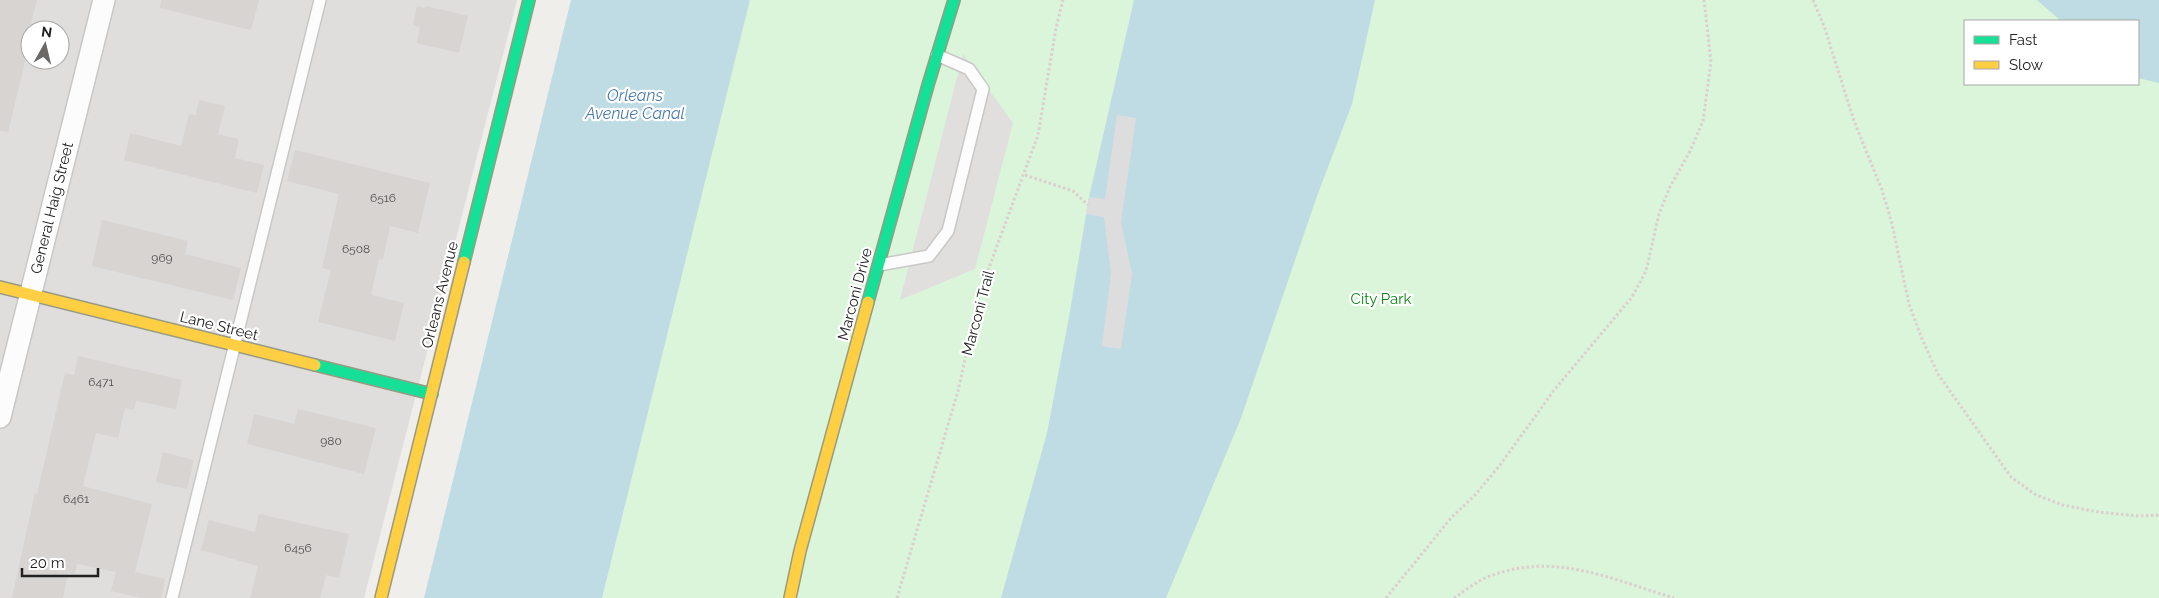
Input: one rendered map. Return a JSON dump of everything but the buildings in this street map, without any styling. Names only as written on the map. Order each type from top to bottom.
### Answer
[{"type":"street","name":"General Haig Street","points":[[0,417],[104,0]]},
{"type":"street","name":"Orleans Avenue","points":[[381,598],[529,0]]},
{"type":"street","name":"Marconi Drive","points":[[790,598],[800,551],[937,55],[954,0]]},
{"type":"street","name":"Lane Street","points":[[0,287],[432,394]]},
{"type":"lane","points":[[172,598],[320,0]]},
{"type":"lane","points":[[879,265],[929,256],[948,230],[983,89],[969,69],[937,55]]},
{"type":"path","name":"Marconi Trail","points":[[897,598],[958,391],[980,292],[1025,175],[1038,135],[1056,28],[1063,0]]},
{"type":"path","points":[[1386,598],[1451,518],[1476,494],[1500,465],[1555,389],[1632,297],[1646,271],[1659,214],[1670,187],[1690,151],[1703,121],[1709,90],[1711,62],[1704,0]]},
{"type":"path","points":[[1813,0],[1824,26],[1854,121],[1882,190],[1892,224],[1909,304],[1938,374],[2011,477],[2036,495],[2063,504],[2098,512],[2139,516],[2159,515]]},
{"type":"path","points":[[1025,175],[1073,191],[1088,205]]},
{"type":"path","points":[[1454,598],[1492,575],[1536,565],[1561,566],[1585,571],[1674,598]]},
{"type":"shaded area","points":[[0,0],[517,0],[364,598],[0,598]]},
{"type":"shaded area","points":[[963,54],[1013,123],[975,269],[900,300]]},
{"type":"green space","name":"City Park","points":[[750,0],[2159,0],[2159,598],[602,598]]},
{"type":"water","name":"Orleans Avenue Canal","points":[[571,0],[750,0],[602,598],[424,598]]},
{"type":"water","points":[[1134,0],[1375,0],[1352,104],[1317,196],[1241,418],[1166,598],[1001,598],[1047,433],[1089,197]]},
{"type":"water","points":[[2037,0],[2159,0],[2159,83],[2139,78],[2139,20],[2060,20]]},
{"type":"pier","points":[[1117,115],[1136,118],[1121,222],[1132,274],[1121,349],[1102,346],[1111,273],[1104,217],[1086,214],[1089,197],[1105,199]]},
{"type":"traffic: fast","points":[[464,262],[529,0]]},
{"type":"traffic: fast","points":[[868,302],[928,85],[954,0]]},
{"type":"traffic: fast","points":[[315,365],[432,394]]},
{"type":"traffic: slow","points":[[381,598],[464,262]]},
{"type":"traffic: slow","points":[[0,287],[315,365]]},
{"type":"traffic: slow","points":[[790,598],[800,551],[868,302]]}]
